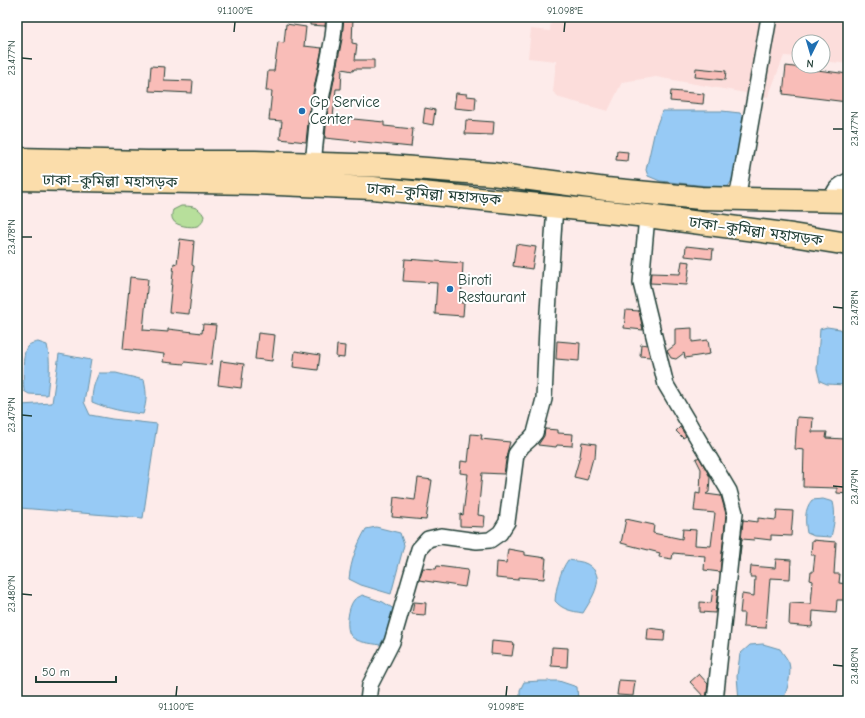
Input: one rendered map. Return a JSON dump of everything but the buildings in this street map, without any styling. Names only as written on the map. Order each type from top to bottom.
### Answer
[{"type":"highway","name":"ঢাকা–কুমিল্লা মহাসড়ক","points":[[17,159],[255,183],[373,188],[555,206],[647,216],[848,244]]},
{"type":"highway","name":"ঢাকা–কুমিল্লা মহাসড়ক","points":[[17,179],[147,172],[255,162],[388,166],[485,174],[606,189],[701,198],[737,200],[840,201]]},
{"type":"highway","points":[[792,235],[795,201]]},
{"type":"street","points":[[313,164],[318,115],[333,37],[335,17]]},
{"type":"street","points":[[737,200],[769,17]]},
{"type":"street","points":[[840,201],[835,190],[839,186],[848,182]]},
{"type":"street","points":[[368,701],[370,685],[392,642],[418,549],[428,539],[441,536],[477,541],[490,540],[500,533],[507,522],[516,454],[535,433],[544,399],[555,206]]},
{"type":"street","points":[[647,216],[641,283],[666,385],[729,491],[735,513],[716,701]]},
{"type":"shaded area","points":[[551,17],[848,17],[848,64],[831,62],[831,34],[791,34],[791,56],[784,56],[768,97],[656,77],[622,82],[608,111],[560,98],[553,92],[556,61],[528,58],[531,29],[550,31]]},
{"type":"green space","points":[[181,206],[197,208],[200,210],[204,216],[203,221],[195,227],[188,227],[174,222],[172,219],[173,210]]},
{"type":"water","points":[[662,111],[722,111],[740,113],[745,120],[738,165],[727,188],[660,181],[648,176],[646,170],[655,130]]},
{"type":"water","points":[[827,327],[840,329],[848,334],[848,380],[846,385],[827,384],[820,381],[817,369],[820,329]]},
{"type":"water","points":[[38,342],[47,345],[49,370],[47,395],[29,394],[24,391],[23,368],[25,350],[32,343]]},
{"type":"water","points":[[59,354],[91,360],[84,402],[90,415],[157,424],[143,518],[20,508],[21,405],[52,403]]},
{"type":"water","points":[[99,373],[116,373],[144,380],[146,397],[143,414],[104,407],[92,402],[92,394]]},
{"type":"water","points":[[823,499],[833,502],[834,520],[831,537],[814,536],[807,533],[806,511],[809,504],[812,500]]},
{"type":"water","points":[[376,527],[400,533],[404,545],[391,594],[361,585],[349,579],[357,547],[366,529]]},
{"type":"water","points":[[568,560],[587,564],[593,569],[596,575],[597,581],[594,594],[583,613],[564,608],[555,601],[559,580]]},
{"type":"water","points":[[362,595],[383,602],[394,609],[392,625],[380,645],[357,640],[349,633],[348,618],[350,608],[355,599]]},
{"type":"water","points":[[763,644],[780,649],[789,663],[789,677],[784,697],[782,701],[739,701],[737,676],[740,654],[750,645]]},
{"type":"water","points":[[559,681],[577,687],[578,701],[520,701],[520,690],[524,682]]},
{"type":"place","name":"Gp Service Center","points":[[302,111]]},
{"type":"place","name":"Biroti Restaurant","points":[[450,289]]}]
